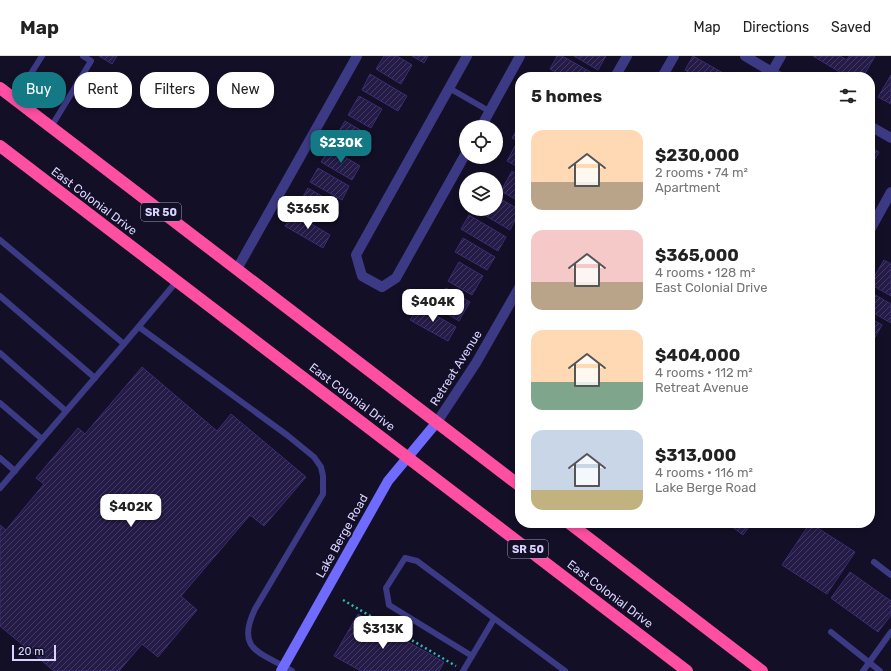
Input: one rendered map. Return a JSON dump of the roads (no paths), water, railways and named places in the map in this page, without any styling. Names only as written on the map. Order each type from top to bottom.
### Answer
[{"type":"highway","name":"SR 50","points":[[0,88],[12,97]]},
{"type":"highway","name":"SR 50","points":[[27,108],[515,482]]},
{"type":"highway","name":"East Colonial Drive","points":[[0,146],[687,671]]},
{"type":"highway","points":[[576,528],[762,671]]},
{"type":"street","points":[[237,269],[357,56]]},
{"type":"street","points":[[460,164],[396,278],[382,287],[362,276],[356,255],[467,56]]},
{"type":"street","points":[[484,120],[520,56]]},
{"type":"street","points":[[618,72],[627,56]]},
{"type":"street","points":[[665,72],[674,56]]},
{"type":"street","points":[[745,56],[768,72]]},
{"type":"street","points":[[775,72],[781,56]]},
{"type":"street","points":[[875,129],[891,138]]},
{"type":"street","points":[[875,221],[891,192]]},
{"type":"street","name":"Retreat Avenue","points":[[437,422],[476,363],[515,295]]},
{"type":"street","name":"Lake Berge Road","points":[[286,669],[388,481],[437,422]]},
{"type":"lane","points":[[32,72],[42,56]]},
{"type":"lane","points":[[51,127],[91,61],[83,56]]},
{"type":"lane","points":[[449,88],[489,111]]},
{"type":"lane","points":[[0,240],[124,344]]},
{"type":"lane","points":[[0,488],[177,281]]},
{"type":"lane","points":[[0,296],[95,378]]},
{"type":"lane","points":[[139,327],[287,435],[314,457],[321,467],[323,476],[322,494],[255,608],[247,627],[247,638],[250,645],[286,669]]},
{"type":"lane","points":[[0,353],[66,411]]},
{"type":"lane","points":[[0,403],[42,439]]},
{"type":"lane","points":[[0,458],[15,471]]},
{"type":"lane","points":[[472,656],[389,605],[386,588],[405,558],[417,561],[565,671]]},
{"type":"lane","points":[[874,562],[891,575]]},
{"type":"lane","points":[[463,670],[494,619]]},
{"type":"lane","points":[[831,632],[880,671]]},
{"type":"lane","points":[[863,671],[891,632]]}]
